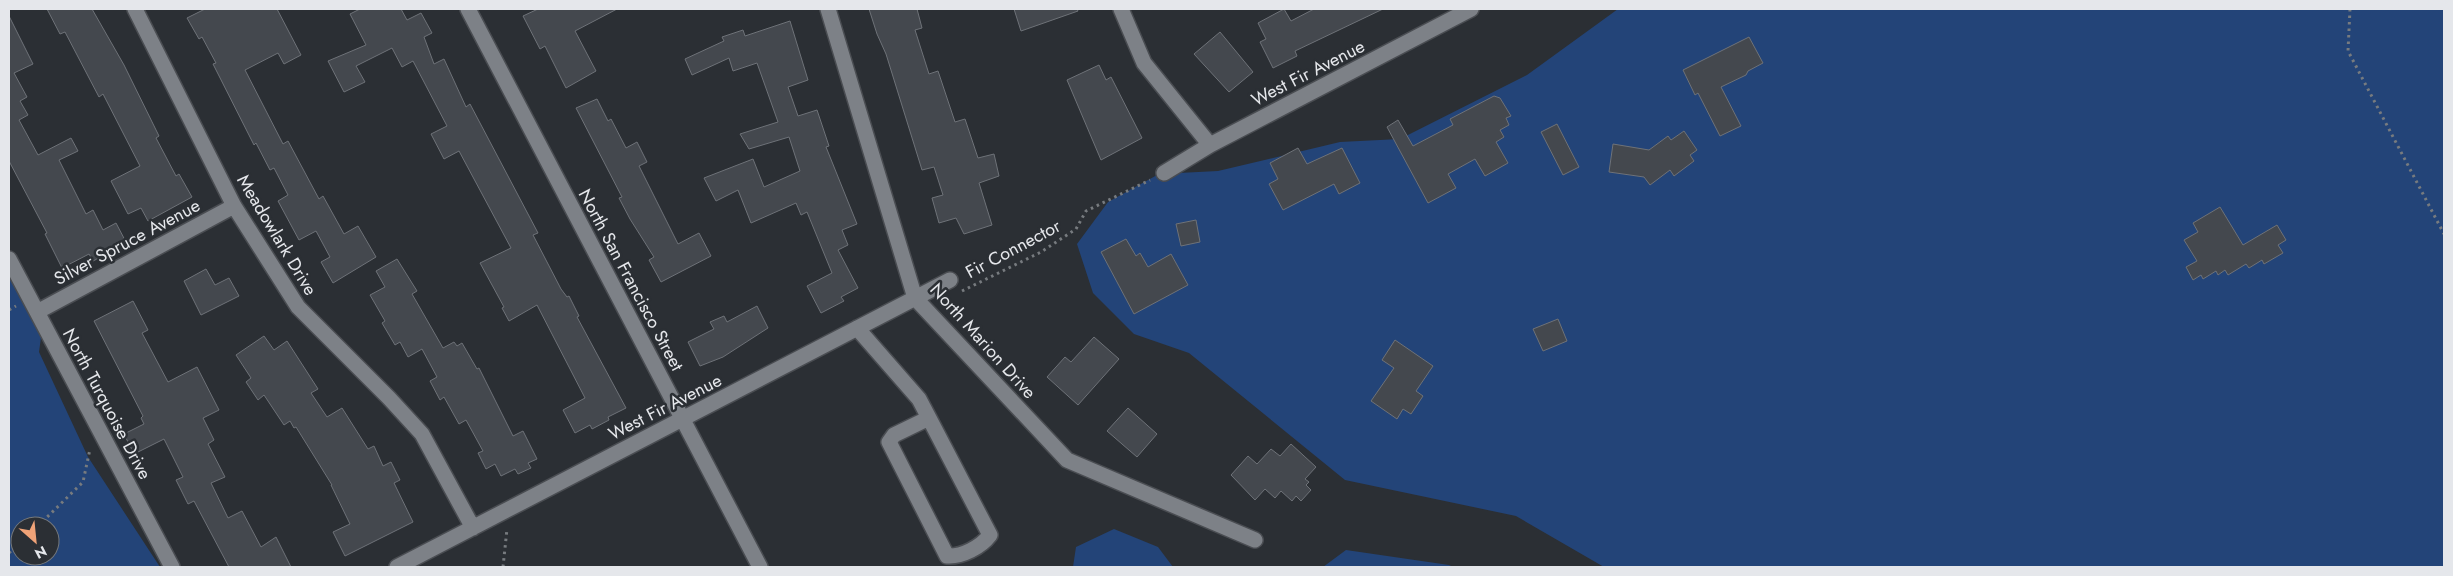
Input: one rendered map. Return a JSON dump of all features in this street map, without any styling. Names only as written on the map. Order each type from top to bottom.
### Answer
[{"type":"street","name":"Meadowlark Drive","points":[[135,9],[234,206],[298,307],[389,398],[422,434],[473,528]]},
{"type":"street","name":"North San Francisco Street","points":[[468,9],[760,567]]},
{"type":"street","name":"North Marion Drive","points":[[828,9],[915,298],[1067,460],[1255,540]]},
{"type":"street","points":[[1121,9],[1144,63],[1210,145]]},
{"type":"street","name":"West Fir Avenue","points":[[1164,173],[1210,145],[1472,9]]},
{"type":"street","name":"Silver Spruce Avenue","points":[[37,312],[234,206]]},
{"type":"street","name":"North Turquoise Drive","points":[[9,259],[172,567]]},
{"type":"street","name":"West Fir Avenue","points":[[397,567],[950,280]]},
{"type":"street","points":[[857,328],[919,399],[929,418],[990,535],[984,543],[956,557],[947,556],[889,442],[894,435],[929,418]]},
{"type":"path","points":[[2350,9],[2348,51],[2444,234]]},
{"type":"path","name":"Fir Connector","points":[[950,280],[961,292],[1041,252],[1076,229],[1086,211],[1164,173]]},
{"type":"path","points":[[48,516],[83,482],[97,426]]},
{"type":"shaded area","points":[[1618,9],[2444,9],[2444,567],[1604,567],[1516,516],[1345,480],[1189,353],[1134,334],[1093,293],[1077,244],[1108,202],[1159,174],[1218,171],[1340,142],[1400,139],[1527,75]]},
{"type":"shaded area","points":[[9,256],[42,330],[39,352],[88,457],[160,567],[9,567]]},
{"type":"shaded area","points":[[1114,529],[1158,547],[1173,567],[1073,567],[1076,547]]},
{"type":"shaded area","points":[[1346,550],[1449,565],[1453,567],[1323,567]]},
{"type":"building","points":[[47,9],[92,9],[124,65],[159,136],[156,138],[176,176],[179,174],[192,197],[148,221],[141,208],[128,214],[111,181],[140,166],[103,94],[99,97],[65,32],[60,34]]},
{"type":"building","points":[[205,9],[277,9],[301,55],[284,64],[278,53],[245,70],[283,144],[288,141],[319,199],[323,196],[344,234],[358,226],[376,257],[333,283],[321,262],[330,257],[316,231],[299,240],[278,201],[288,195],[274,168],[270,170],[256,143],[254,145],[213,64],[216,63],[202,37],[199,39],[187,18]]},
{"type":"building","points":[[360,9],[401,9],[407,20],[421,13],[432,33],[424,37],[434,64],[444,59],[466,107],[470,104],[538,233],[533,235],[561,289],[567,297],[569,296],[579,316],[577,317],[626,408],[608,417],[609,420],[592,429],[590,425],[575,433],[563,410],[585,398],[537,305],[509,321],[502,308],[504,307],[480,263],[511,248],[459,151],[444,159],[431,134],[447,126],[413,61],[402,67],[392,48],[356,66],[365,82],[344,92],[328,61],[366,45],[350,14]]},
{"type":"building","points":[[538,9],[617,9],[575,31],[596,71],[566,88],[545,46],[540,49],[523,16]]},
{"type":"building","points":[[869,9],[917,9],[922,28],[915,30],[929,74],[938,71],[955,122],[965,119],[978,158],[994,154],[999,176],[979,183],[992,225],[964,234],[956,218],[939,223],[932,198],[943,195],[934,167],[922,170],[886,54]]},
{"type":"building","points":[[1014,9],[1077,9],[1078,11],[1021,31]]},
{"type":"building","points":[[1284,9],[1291,21],[1314,9],[1383,9],[1295,51],[1297,56],[1273,68],[1260,42],[1266,39],[1258,23]]},
{"type":"building","points":[[9,16],[33,64],[14,73],[27,97],[20,101],[28,115],[19,120],[38,155],[71,138],[78,151],[59,160],[86,214],[93,210],[103,230],[116,223],[127,244],[93,261],[89,254],[62,268],[45,234],[47,233],[9,161]]},
{"type":"building","points":[[790,21],[808,80],[788,87],[798,116],[817,110],[829,146],[826,147],[857,224],[842,230],[848,245],[838,250],[858,288],[841,297],[844,301],[821,313],[807,286],[832,273],[807,212],[801,215],[796,203],[751,223],[738,190],[716,201],[704,178],[753,159],[764,187],[800,171],[789,137],[749,149],[740,134],[778,122],[757,63],[733,71],[729,58],[692,75],[685,59],[724,41],[722,37],[743,30],[745,36]]},
{"type":"building","points":[[1220,32],[1253,72],[1229,92],[1194,54]]},
{"type":"building","points":[[1749,37],[1763,63],[1748,71],[1746,75],[1721,87],[1741,126],[1720,136],[1698,93],[1695,95],[1683,70]]},
{"type":"building","points":[[1099,65],[1106,80],[1111,77],[1142,138],[1101,160],[1067,80]]},
{"type":"building","points":[[1494,96],[1500,98],[1511,116],[1506,118],[1509,125],[1500,130],[1504,137],[1496,142],[1508,163],[1485,176],[1475,159],[1448,174],[1456,188],[1428,203],[1387,127],[1398,120],[1413,146],[1453,125],[1450,119]]},
{"type":"building","points":[[597,99],[608,121],[611,119],[626,148],[637,142],[647,162],[639,166],[678,244],[699,233],[711,256],[661,282],[649,260],[654,257],[619,198],[622,197],[576,108]]},
{"type":"building","points":[[1557,124],[1579,167],[1563,175],[1541,132]]},
{"type":"building","points":[[1684,131],[1697,150],[1690,155],[1694,161],[1674,176],[1670,170],[1650,185],[1644,177],[1609,172],[1613,144],[1649,150],[1668,136],[1671,140]]},
{"type":"building","points":[[1298,148],[1307,164],[1342,148],[1360,183],[1339,194],[1334,184],[1283,210],[1269,184],[1278,179],[1270,163]]},
{"type":"building","points":[[2220,207],[2243,245],[2277,225],[2286,240],[2278,245],[2283,253],[2264,264],[2262,260],[2249,268],[2246,264],[2228,275],[2225,270],[2218,275],[2216,271],[2203,279],[2201,275],[2193,280],[2186,267],[2197,261],[2184,240],[2198,232],[2193,223]]},
{"type":"building","points":[[1196,220],[1200,242],[1181,246],[1176,224]]},
{"type":"building","points":[[1126,239],[1136,256],[1140,253],[1148,267],[1171,254],[1188,285],[1134,314],[1101,252]]},
{"type":"building","points":[[397,259],[417,291],[412,294],[443,348],[454,342],[457,346],[462,343],[477,369],[479,368],[513,436],[523,431],[537,459],[528,463],[531,468],[518,474],[515,469],[501,476],[495,464],[486,469],[478,453],[483,451],[466,420],[459,424],[444,397],[440,400],[430,381],[437,377],[422,349],[408,357],[400,342],[395,345],[382,323],[385,321],[370,295],[385,287],[376,271]]},
{"type":"building","points":[[206,269],[215,285],[229,278],[239,296],[201,315],[184,281]]},
{"type":"building","points":[[133,301],[148,330],[142,333],[168,382],[197,367],[219,410],[203,418],[214,440],[208,444],[225,477],[211,483],[228,518],[242,511],[261,547],[276,537],[291,567],[229,567],[194,501],[188,504],[176,480],[183,477],[164,439],[134,454],[124,434],[144,424],[141,418],[143,416],[94,321]]},
{"type":"building","points":[[757,306],[768,328],[723,357],[700,366],[688,342],[714,329],[710,322],[724,316],[727,322]]},
{"type":"building","points":[[1558,319],[1567,341],[1543,351],[1533,329]]},
{"type":"building","points":[[264,336],[274,350],[287,341],[318,389],[311,393],[327,417],[342,408],[368,449],[374,446],[383,466],[391,462],[400,480],[394,483],[413,522],[345,556],[333,532],[350,524],[332,485],[296,427],[294,428],[290,421],[284,425],[264,395],[258,400],[246,382],[251,378],[236,355]]},
{"type":"building","points":[[1094,337],[1119,359],[1078,405],[1047,377],[1065,357],[1071,362]]},
{"type":"building","points":[[1395,340],[1433,366],[1416,391],[1423,396],[1411,414],[1403,409],[1397,419],[1371,401],[1394,368],[1382,360]]},
{"type":"building","points":[[1128,408],[1157,434],[1137,457],[1107,431]]},
{"type":"building","points":[[1291,444],[1316,467],[1305,479],[1309,482],[1306,485],[1311,490],[1301,501],[1296,496],[1292,501],[1281,491],[1275,498],[1265,489],[1255,500],[1231,475],[1248,456],[1257,464],[1271,449],[1280,456]]}]
